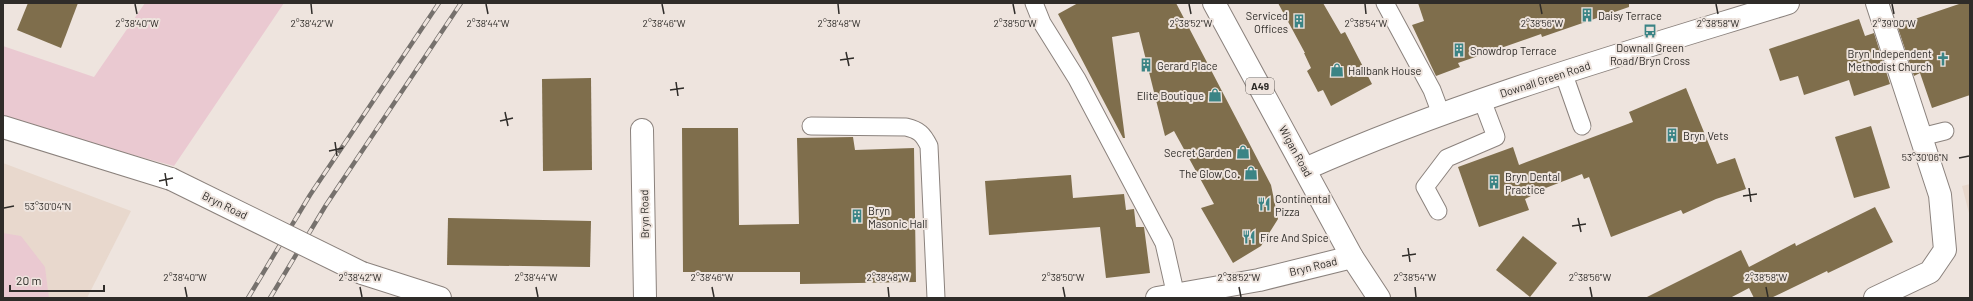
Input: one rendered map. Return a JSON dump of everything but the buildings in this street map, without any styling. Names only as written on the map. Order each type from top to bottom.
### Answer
[{"type":"main road","name":"Wigan Road","points":[[1214,3],[1306,169],[1352,257],[1379,298]]},
{"type":"main road","name":"Downall Green Road","points":[[1306,169],[1362,144],[1441,114],[1563,72],[1788,3]]},
{"type":"main road","points":[[1875,298],[1930,272],[1945,250],[1940,195],[1878,3]]},
{"type":"main road","name":"Bryn Road","points":[[3,128],[171,179],[362,272],[440,298]]},
{"type":"main road","name":"Bryn Road","points":[[642,130],[645,298]]},
{"type":"main road","name":"Bryn Road","points":[[1166,297],[1259,280],[1352,257]]},
{"type":"lane","points":[[1034,3],[1042,23],[1076,79],[1164,243],[1166,297]]},
{"type":"lane","points":[[1385,3],[1432,90],[1441,114]]},
{"type":"lane","points":[[1563,72],[1582,126]]},
{"type":"lane","points":[[1438,211],[1425,187],[1447,158],[1496,137],[1482,100]]},
{"type":"lane","points":[[811,126],[906,127],[918,130],[925,137],[928,146],[936,298]]},
{"type":"lane","points":[[1921,137],[1945,131]]},
{"type":"shaded area","points":[[145,3],[284,3],[174,166],[3,120],[3,46],[94,77]]},
{"type":"shaded area","points":[[3,163],[131,211],[87,298],[3,298]]},
{"type":"shaded area","points":[[1970,184],[1970,217],[1962,186]]},
{"type":"shaded area","points":[[3,233],[21,236],[45,267],[49,298],[3,298]]},
{"type":"railway","points":[[248,298],[310,195],[439,3]]},
{"type":"railway","points":[[270,298],[326,205],[461,3]]},
{"type":"place","name":"Daisy Terrace","points":[[1587,15]]},
{"type":"place","name":"Serviced Offices","points":[[1299,21]]},
{"type":"place","name":"Downall Green Road/Bryn Cross","points":[[1650,31]]},
{"type":"place","name":"Snowdrop Terrace","points":[[1459,50]]},
{"type":"place","name":"Bryn Independent Methodist Church","points":[[1943,59]]},
{"type":"place","name":"Gerard Place","points":[[1146,65]]},
{"type":"place","name":"Hallbank House","points":[[1337,70]]},
{"type":"place","name":"Elite Boutique","points":[[1215,95]]},
{"type":"place","name":"Bryn Vets","points":[[1672,135]]},
{"type":"place","name":"Secret Garden","points":[[1243,152]]},
{"type":"place","name":"The Glow Co.","points":[[1251,173]]},
{"type":"place","name":"Bryn Dental Practice","points":[[1494,182]]},
{"type":"place","name":"Continental Pizza","points":[[1264,204]]},
{"type":"place","name":"Bryn Masonic Hall","points":[[857,216]]},
{"type":"place","name":"Fire And Spice","points":[[1249,237]]}]
